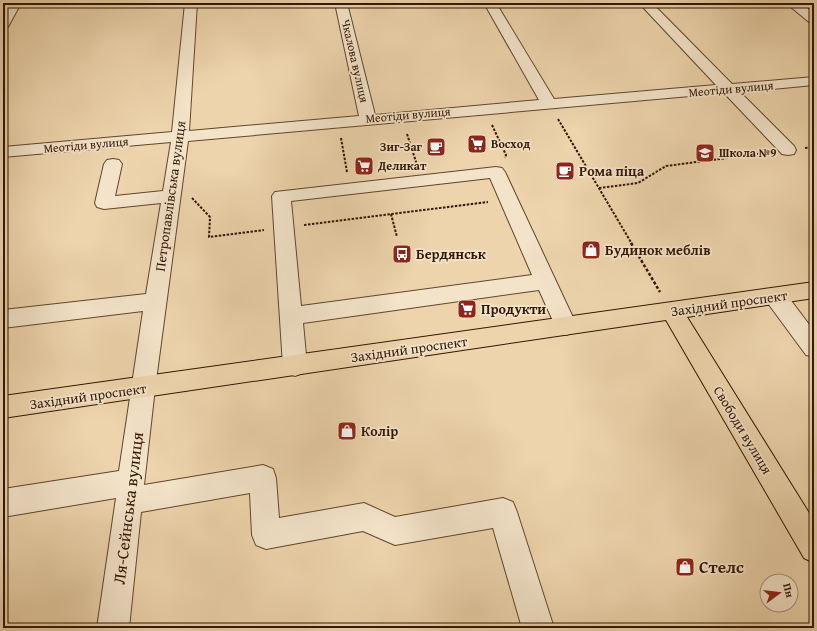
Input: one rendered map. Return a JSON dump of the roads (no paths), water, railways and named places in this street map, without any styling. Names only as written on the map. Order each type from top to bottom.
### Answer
[{"type":"main road","name":"Західний проспект","points":[[3,407],[814,290]]},
{"type":"main road","name":"Свободи вулиця","points":[[672,311],[814,548]]},
{"type":"street","points":[[3,24],[14,3]]},
{"type":"street","name":"Петропавлівська вулиця","points":[[143,388],[180,137],[191,3]]},
{"type":"street","name":"Чкалова вулиця","points":[[341,3],[368,119]]},
{"type":"street","points":[[490,3],[549,104]]},
{"type":"street","points":[[645,3],[788,150]]},
{"type":"street","points":[[792,3],[814,19]]},
{"type":"street","name":"Меотіди вулиця","points":[[3,152],[814,81]]},
{"type":"street","points":[[113,164],[104,203],[171,196]]},
{"type":"street","points":[[295,366],[281,196],[496,172],[566,326]]},
{"type":"street","points":[[291,316],[546,281]]},
{"type":"street","points":[[776,296],[814,348]]},
{"type":"street","points":[[3,319],[156,301]]},
{"type":"street","name":"Ля-Сейнська вулиця","points":[[113,628],[143,388]]},
{"type":"street","points":[[3,503],[263,478],[266,535],[364,516],[395,531],[503,512],[538,628]]},
{"type":"place","name":"Восход","points":[[477,144]]},
{"type":"place","name":"Зиг-Заг","points":[[436,147]]},
{"type":"place","name":"Школа №9","points":[[705,153]]},
{"type":"place","name":"Деликат","points":[[364,166]]},
{"type":"place","name":"Рома піца","points":[[565,171]]},
{"type":"place","name":"Будинок меблів","points":[[591,250]]},
{"type":"place","name":"Бердянськ","points":[[402,254]]},
{"type":"place","name":"Продукти","points":[[467,309]]},
{"type":"place","name":"Колір","points":[[347,431]]},
{"type":"place","name":"Стелс","points":[[685,567]]}]
